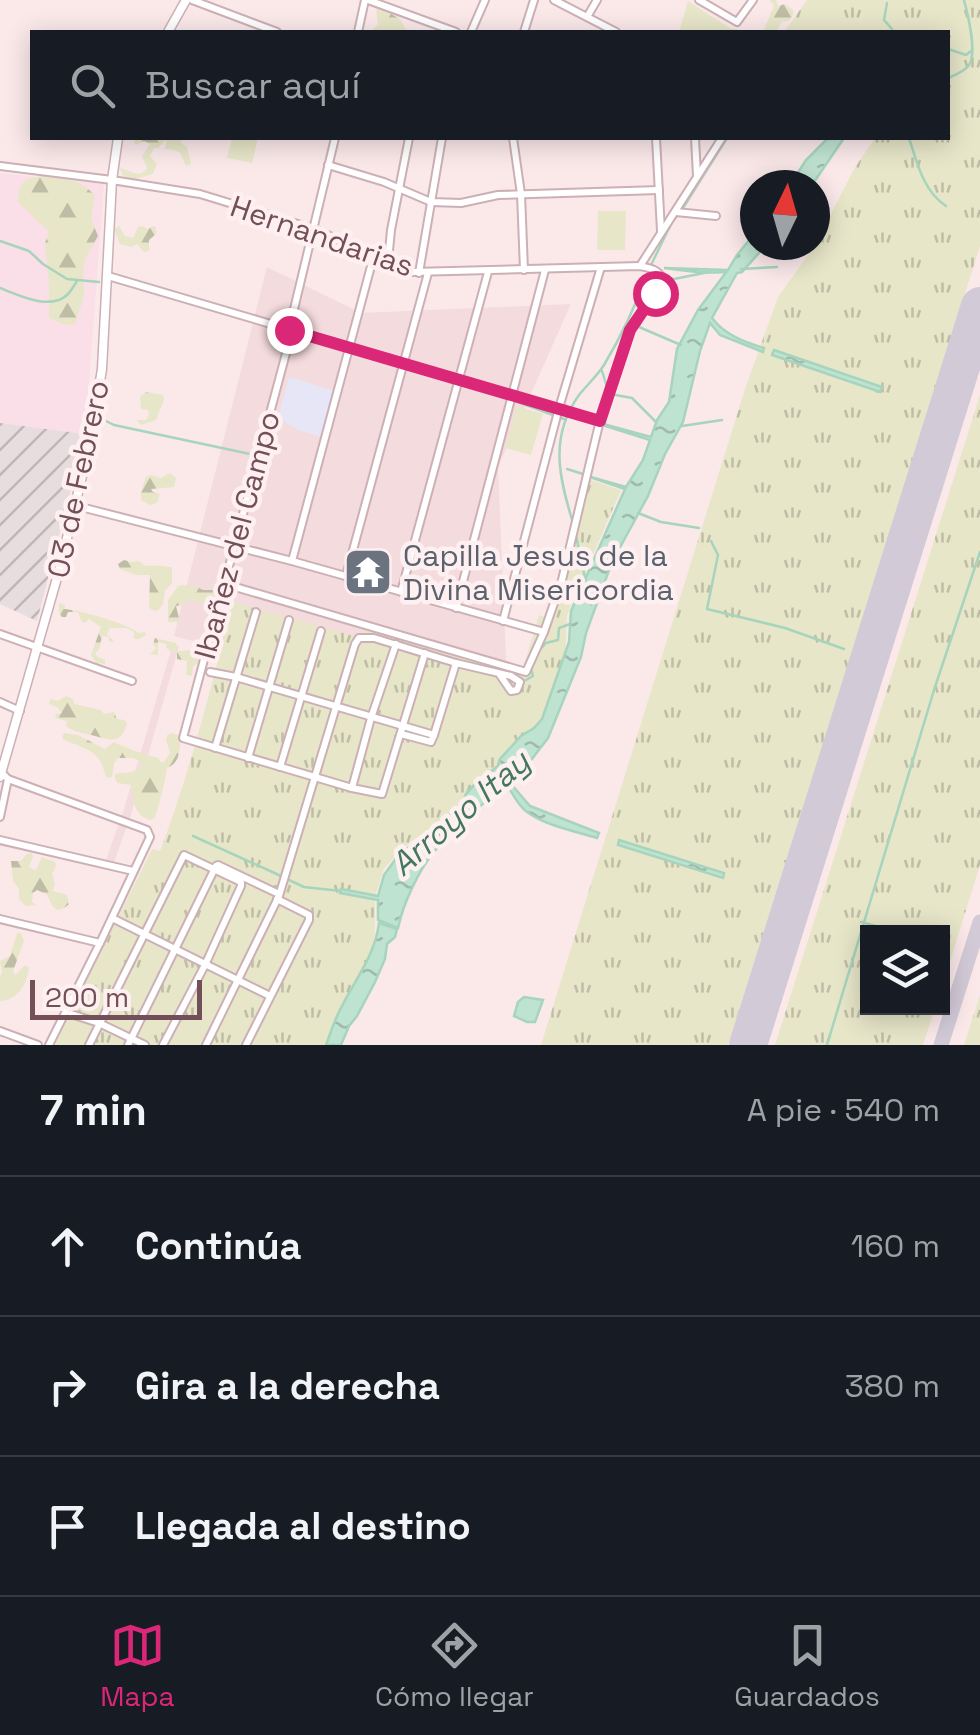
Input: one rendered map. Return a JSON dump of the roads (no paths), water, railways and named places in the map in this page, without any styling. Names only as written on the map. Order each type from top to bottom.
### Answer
[{"type":"street","points":[[169,30],[189,0],[272,30]]},
{"type":"street","points":[[359,30],[367,0],[450,30]]},
{"type":"street","points":[[471,30],[485,0]]},
{"type":"street","points":[[525,30],[534,0]]},
{"type":"street","points":[[554,0],[612,30]]},
{"type":"street","points":[[587,17],[597,0]]},
{"type":"street","points":[[698,0],[737,22],[753,0]]},
{"type":"street","name":"03 de Febrero","points":[[3,775],[77,506],[90,443],[102,369],[118,140]]},
{"type":"street","name":"Ibañez del Campo","points":[[214,748],[183,738],[291,331],[334,140]]},
{"type":"street","points":[[388,261],[408,140]]},
{"type":"street","points":[[346,576],[403,364],[423,273],[442,140]]},
{"type":"street","points":[[513,140],[521,194],[524,270]]},
{"type":"street","points":[[656,140],[661,234]]},
{"type":"street","points":[[695,140],[697,178]]},
{"type":"street","points":[[225,584],[526,672],[544,632],[573,539],[600,421],[630,330],[662,278],[658,272],[643,267],[721,140]]},
{"type":"street","name":"Hernandarias","points":[[0,166],[200,194],[314,228],[423,273],[643,267]]},
{"type":"street","points":[[328,166],[430,202],[460,203],[486,196],[521,194],[659,190]]},
{"type":"street","points":[[676,212],[716,216]]},
{"type":"street","points":[[292,561],[374,255]]},
{"type":"street","points":[[504,621],[559,408],[601,268]]},
{"type":"street","points":[[456,608],[545,270]]},
{"type":"street","points":[[401,592],[488,272]]},
{"type":"street","points":[[108,276],[600,421]]},
{"type":"street","points":[[77,506],[544,632]]},
{"type":"street","points":[[256,612],[214,748],[352,788],[382,794],[426,653]]},
{"type":"street","points":[[248,758],[289,620]]},
{"type":"street","points":[[280,767],[321,631]]},
{"type":"street","points":[[0,634],[132,681]]},
{"type":"street","points":[[206,1045],[278,896],[359,638],[374,638],[500,675]]},
{"type":"street","points":[[352,788],[396,644]]},
{"type":"street","points":[[210,672],[301,696],[402,730],[434,735],[456,663]]},
{"type":"street","points":[[0,702],[20,710]]},
{"type":"street","points":[[0,817],[3,775],[150,833],[50,1045]]},
{"type":"street","points":[[0,840],[133,871]]},
{"type":"street","points":[[89,1045],[182,856],[242,884],[163,1045]]},
{"type":"street","points":[[130,1042],[218,864],[278,896],[309,915],[310,920],[246,1045]]},
{"type":"street","points":[[112,918],[270,996]]},
{"type":"street","points":[[0,919],[100,943]]},
{"type":"street","points":[[72,1014],[100,1023],[130,1042],[145,1045]]},
{"type":"street","points":[[0,1031],[38,1045]]},
{"type":"water","points":[[826,140],[843,140],[822,170],[800,170]]},
{"type":"water","points":[[740,251],[740,260],[753,260],[737,273],[712,318],[735,337],[764,348],[763,352],[720,335],[710,323],[683,422],[612,562],[581,657],[548,738],[511,784],[530,806],[599,833],[597,838],[535,817],[521,807],[508,784],[460,822],[433,853],[412,889],[398,928],[378,920],[378,900],[340,893],[341,889],[378,896],[384,875],[397,857],[427,837],[463,802],[476,783],[498,766],[521,736],[542,719],[569,642],[571,611],[625,489],[587,476],[626,487],[650,440],[602,425],[651,437],[669,402],[677,349],[698,310],[727,271],[664,268],[728,270]]},
{"type":"water","points":[[774,350],[882,387],[880,392],[772,355]]},
{"type":"water","points":[[619,840],[724,873],[723,878],[618,845]]},
{"type":"water","points":[[379,923],[397,929],[395,937],[387,944],[375,982],[341,1045],[326,1045],[369,956]]},
{"type":"water","points":[[524,997],[543,1000],[535,1022],[514,1016]]},
{"type":"waterway","name":"Arroyo Itay","points":[[950,77],[965,70],[971,59],[964,0]]},
{"type":"waterway","points":[[887,3],[884,20],[892,29]]},
{"type":"waterway","points":[[950,50],[966,55],[971,51]]},
{"type":"waterway","name":"Arroyo Itay","points":[[683,208],[726,140]]},
{"type":"waterway","points":[[910,140],[926,184],[946,206]]},
{"type":"waterway","name":"Arroyo Itay","points":[[651,265],[678,215]]},
{"type":"waterway","points":[[0,241],[29,251],[67,279],[99,282]]},
{"type":"waterway","points":[[741,269],[777,267]]},
{"type":"waterway","name":"Arroyo Itay","points":[[573,523],[561,473],[563,426],[579,395],[617,342],[648,272]]},
{"type":"waterway","points":[[662,278],[709,272]]},
{"type":"waterway","points":[[0,288],[52,302],[67,295],[77,281]]},
{"type":"waterway","points":[[640,322],[639,327],[681,345]]},
{"type":"waterway","points":[[602,371],[607,387]]},
{"type":"waterway","points":[[610,394],[632,398],[656,422]]},
{"type":"waterway","points":[[515,401],[564,419]]},
{"type":"waterway","points":[[104,420],[250,454]]},
{"type":"waterway","points":[[682,426],[722,420]]},
{"type":"waterway","points":[[567,469],[583,474]]},
{"type":"waterway","points":[[638,513],[661,522],[699,528]]},
{"type":"waterway","name":"Arroyo Itay","points":[[576,536],[586,582]]},
{"type":"waterway","points":[[711,541],[718,555],[707,609],[785,628],[844,649]]},
{"type":"waterway","points":[[827,1045],[934,690],[980,552]]},
{"type":"waterway","points":[[539,650],[558,640],[559,628],[570,624]]},
{"type":"waterway","points":[[526,680],[533,676],[531,669],[536,658]]},
{"type":"waterway","points":[[193,836],[281,876]]},
{"type":"waterway","points":[[289,880],[304,887],[341,891]]},
{"type":"waterway","points":[[861,922],[872,925]]},
{"type":"place","name":"Capilla Jesus de la Divina Misericordia","points":[[368,572]]}]
